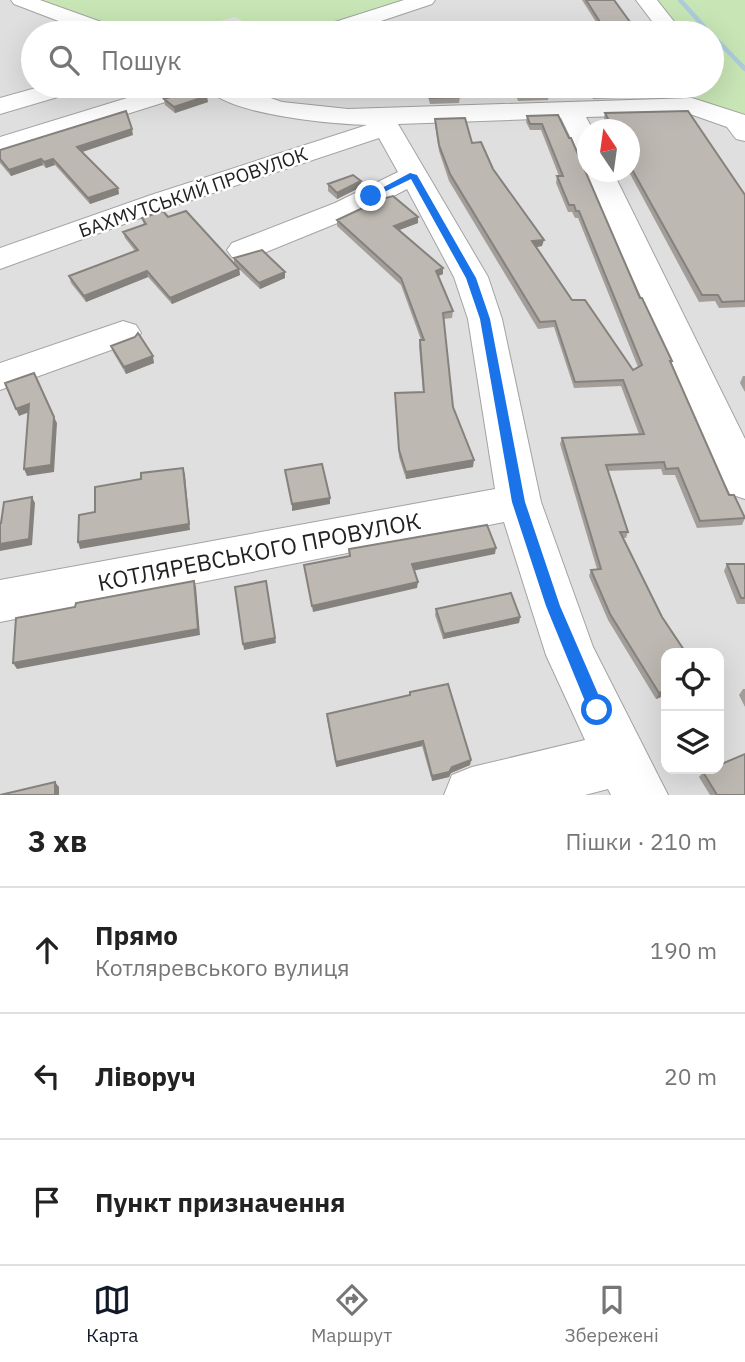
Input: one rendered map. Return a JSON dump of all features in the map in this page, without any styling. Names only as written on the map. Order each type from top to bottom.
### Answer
[{"type":"street","points":[[0,3],[12,0]]},
{"type":"street","points":[[21,0],[78,21]]},
{"type":"street","points":[[361,21],[425,0]]},
{"type":"street","points":[[646,0],[663,21]]},
{"type":"street","points":[[0,106],[28,98]]},
{"type":"street","points":[[0,146],[153,98]]},
{"type":"street","points":[[245,98],[264,106],[294,112],[384,122],[570,110],[680,98]]},
{"type":"street","points":[[701,98],[736,121],[745,133]]},
{"type":"street","points":[[570,110],[577,125]]},
{"type":"street","points":[[384,122],[471,278],[485,319],[519,502],[571,654],[630,777],[472,795]]},
{"type":"street","name":"БАХМУТСЬКИЙ ПРОВУЛОК","points":[[0,259],[384,122]]},
{"type":"street","points":[[243,250],[346,209],[413,175]]},
{"type":"street","points":[[604,182],[745,482]]},
{"type":"street","points":[[0,377],[123,333]]},
{"type":"street","name":"КОТЛЯРЕВСЬКОГО ПРОВУЛОК","points":[[0,601],[519,502]]},
{"type":"shaded area","points":[[0,0],[21,0],[78,21],[21,21],[21,98],[696,98],[692,105],[745,133],[745,795],[0,795]]},
{"type":"shaded area","points":[[425,0],[646,0],[663,21],[361,21]]},
{"type":"shaded area","points":[[235,17],[242,21],[220,21]]},
{"type":"green space","points":[[21,0],[425,0],[361,21],[242,21],[235,17],[220,21],[78,21]]},
{"type":"green space","points":[[646,0],[745,0],[745,133],[692,106],[696,98],[724,98],[724,21],[663,21]]},
{"type":"building","points":[[586,0],[614,0],[629,21],[599,21]]},
{"type":"building","points":[[167,98],[201,98],[174,107],[164,99]]},
{"type":"building","points":[[126,111],[132,129],[77,147],[118,188],[88,198],[53,159],[44,162],[41,159],[9,170],[0,159],[0,150]]},
{"type":"building","points":[[688,111],[745,195],[745,301],[722,302],[718,295],[702,295],[639,182],[640,119],[608,119],[605,113]]},
{"type":"building","points":[[558,115],[571,138],[577,152],[577,182],[590,182],[640,298],[672,361],[729,495],[734,495],[745,518],[700,521],[678,468],[666,469],[664,462],[606,465],[628,532],[620,532],[662,617],[683,648],[661,648],[659,693],[610,614],[591,570],[601,569],[562,438],[644,434],[623,380],[575,382],[555,321],[540,322],[450,174],[439,145],[435,119],[465,118],[472,143],[481,142],[493,169],[544,240],[532,241],[572,300],[585,300],[633,370],[642,365],[579,211],[576,211],[574,205],[569,205],[557,176],[563,176],[542,124],[530,124],[527,116]]},
{"type":"building","points":[[353,175],[361,181],[337,193],[328,184]]},
{"type":"building","points":[[393,196],[418,217],[394,226],[443,268],[436,271],[453,311],[443,313],[453,407],[474,460],[406,472],[399,450],[395,393],[424,392],[420,340],[424,340],[401,278],[337,220]]},
{"type":"building","points":[[163,211],[168,217],[186,211],[239,269],[170,298],[147,271],[84,296],[69,276],[138,250],[123,232],[146,224],[142,218]]},
{"type":"building","points":[[262,250],[285,272],[259,283],[234,258]]},
{"type":"building","points":[[138,333],[153,356],[124,367],[111,346],[135,337]]},
{"type":"building","points":[[34,373],[54,417],[51,465],[24,469],[29,404],[16,409],[5,383]]},
{"type":"building","points":[[322,464],[330,498],[292,504],[285,470]]},
{"type":"building","points":[[183,468],[189,524],[78,542],[79,515],[95,512],[95,487],[141,479],[141,473]]},
{"type":"building","points":[[32,497],[29,539],[0,544],[4,502]]},
{"type":"building","points":[[487,525],[496,548],[412,564],[418,582],[312,606],[304,565],[350,556],[349,549]]},
{"type":"building","points":[[727,564],[745,564],[745,598],[741,598]]},
{"type":"building","points":[[194,581],[198,629],[13,663],[16,618],[75,607],[76,603]]},
{"type":"building","points":[[266,581],[275,638],[243,644],[235,587]]},
{"type":"building","points":[[511,593],[520,617],[444,634],[436,609]]},
{"type":"building","points":[[448,684],[471,760],[452,767],[449,772],[432,776],[423,741],[336,762],[327,714]]},
{"type":"building","points":[[745,754],[745,795],[717,795],[704,774],[724,774],[724,763]]},
{"type":"building","points":[[55,782],[55,795],[0,795]]},
{"type":"waterway","points":[[680,0],[699,21]]},
{"type":"waterway","points":[[724,47],[745,69]]},
{"type":"route","points":[[371,196],[413,175],[471,278],[485,319],[519,502],[571,654],[597,710]]}]
